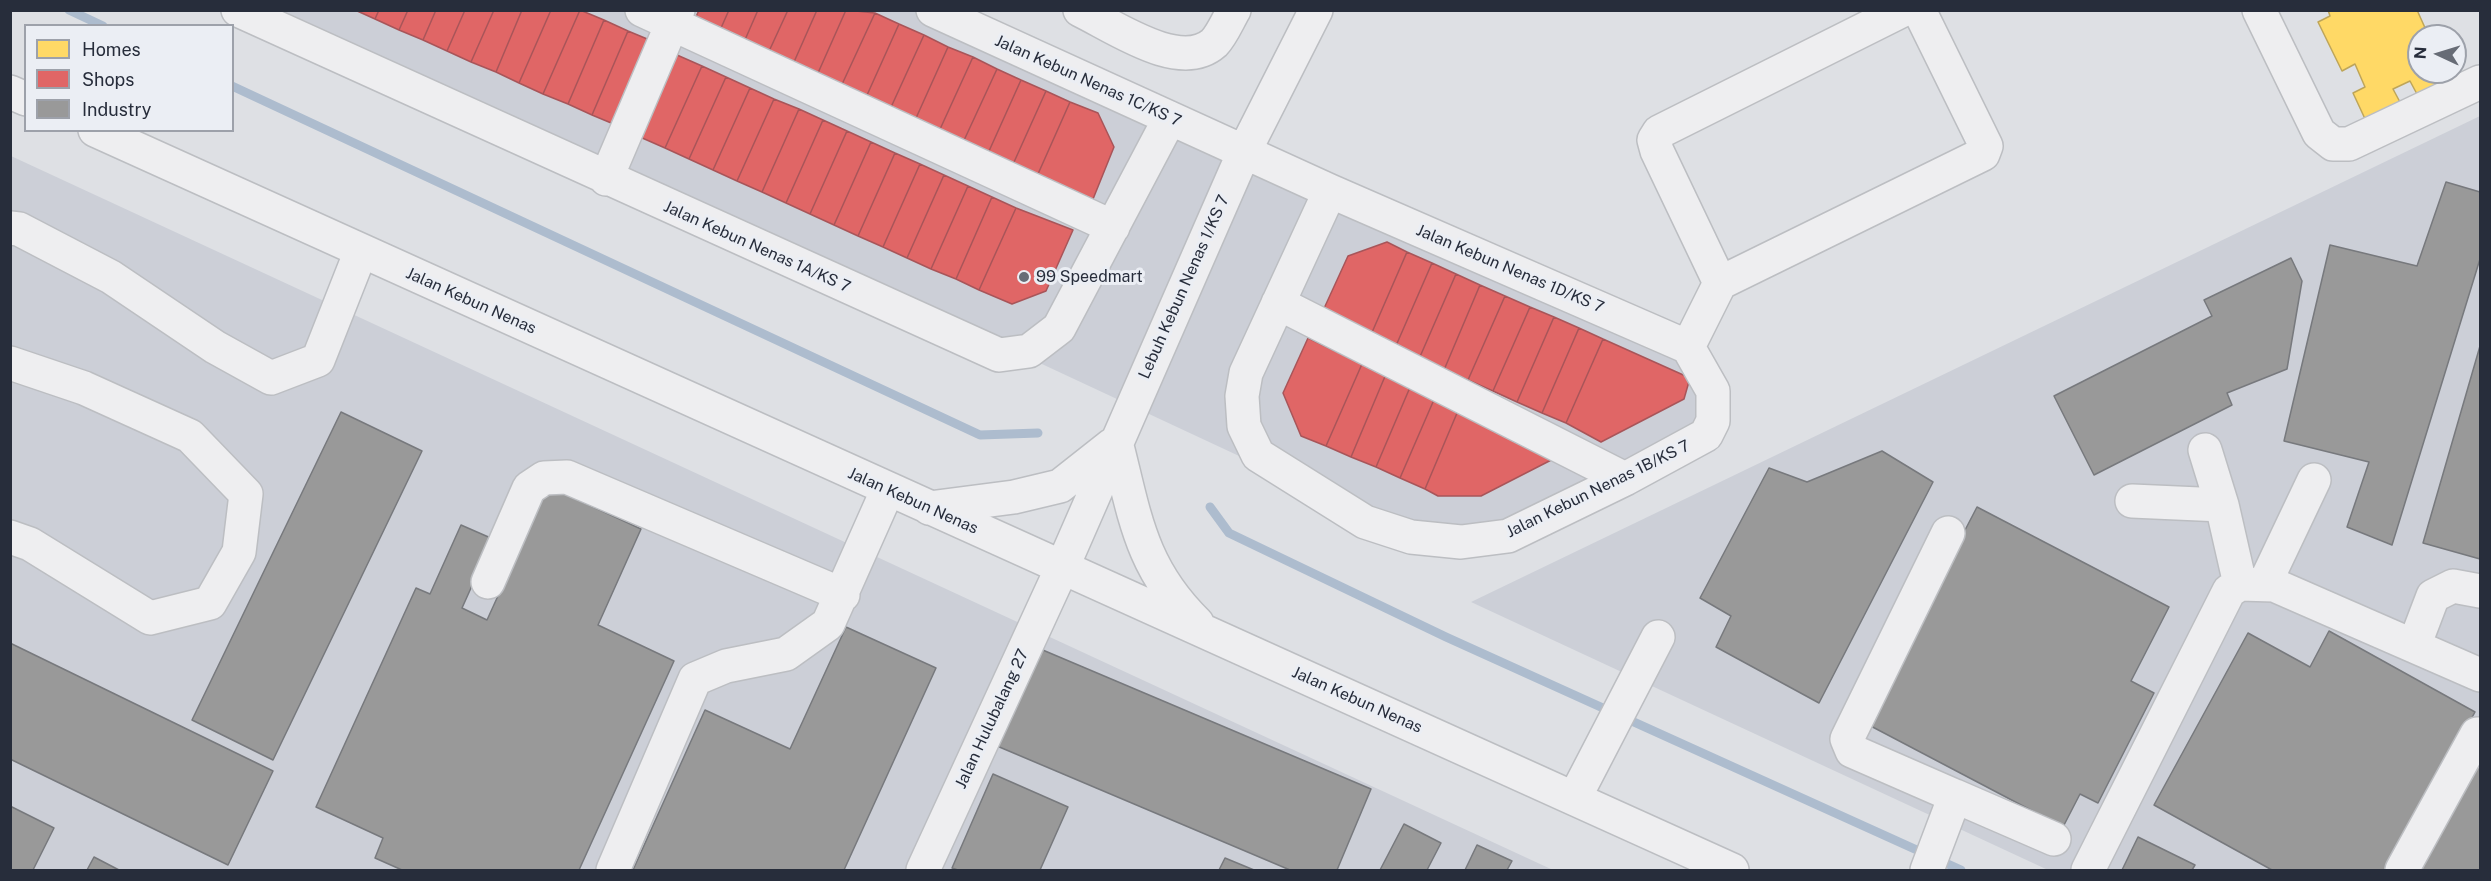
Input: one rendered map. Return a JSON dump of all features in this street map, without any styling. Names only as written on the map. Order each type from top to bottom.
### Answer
[{"type":"street","name":"Jalan Kebun Nenas 1A/KS 7","points":[[238,10],[606,179],[999,355],[1029,351],[1059,328],[1170,118]]},
{"type":"street","points":[[642,10],[675,17],[1113,227]]},
{"type":"street","name":"Jalan Kebun Nenas 1C/KS 7","points":[[933,10],[1244,152]]},
{"type":"street","points":[[1080,10],[1169,53],[1192,55],[1214,42],[1234,10]]},
{"type":"street","name":"Lebuh Kebun Nenas 1/KS 7","points":[[1062,568],[1244,152],[1316,10]]},
{"type":"street","points":[[1720,283],[1657,151],[1654,140],[1659,132],[1903,10]]},
{"type":"street","points":[[1689,347],[1720,283],[1983,154],[1986,146],[1921,14],[1914,10]]},
{"type":"street","points":[[2259,10],[2319,133],[2333,144],[2349,144],[2481,82]]},
{"type":"street","points":[[606,179],[675,17]]},
{"type":"street","points":[[10,92],[24,98]]},
{"type":"street","name":"Jalan Kebun Nenas","points":[[99,132],[1062,568],[1575,797],[1727,869]]},
{"type":"street","name":"Jalan Kebun Nenas 1D/KS 7","points":[[1244,152],[1689,347]]},
{"type":"street","name":"Jalan Kebun Nenas 1B/KS 7","points":[[1330,191],[1246,373],[1242,396],[1244,426],[1258,455],[1365,522],[1411,537],[1461,542],[1508,536],[1706,435],[1713,421],[1713,391],[1689,347]]},
{"type":"street","points":[[10,228],[19,229],[111,277],[215,347],[271,378],[318,360],[361,251]]},
{"type":"street","points":[[1278,303],[1625,478]]},
{"type":"street","points":[[10,363],[84,388],[190,435],[246,494],[239,552],[210,603],[150,618],[30,544],[10,537]]},
{"type":"street","points":[[2205,450],[2222,505],[2252,583],[2414,646],[2481,675]]},
{"type":"street","points":[[929,508],[1014,497],[1060,486],[1109,460],[1139,538],[1173,600],[1208,633]]},
{"type":"street","points":[[488,582],[529,488],[544,478],[567,477],[843,595]]},
{"type":"street","points":[[2088,870],[2229,591],[2252,583],[2279,557],[2314,480]]},
{"type":"street","points":[[613,870],[695,679],[726,666],[786,654],[828,624],[843,595],[888,489]]},
{"type":"street","points":[[2132,501],[2222,505]]},
{"type":"street","points":[[1948,533],[1847,739],[1852,751],[2054,839]]},
{"type":"street","name":"Jalan Hulubalang 27","points":[[923,870],[1062,568]]},
{"type":"street","points":[[2414,646],[2433,596],[2453,586],[2481,591]]},
{"type":"street","points":[[1575,797],[1658,637]]},
{"type":"street","points":[[2402,870],[2477,734]]},
{"type":"street","points":[[1931,861],[1955,796]]},
{"type":"shaded area","points":[[259,11],[926,11],[1685,353],[1707,394],[1699,430],[1506,530],[1372,518],[954,323]]},
{"type":"shaded area","points":[[2480,116],[2480,870],[2048,870],[1471,602]]},
{"type":"shaded area","points":[[11,156],[1553,870],[11,870]]},
{"type":"building: Homes","points":[[2328,10],[2417,10],[2423,24],[2407,24],[2407,82],[2393,89],[2401,104],[2366,121],[2353,93],[2365,87],[2355,64],[2342,71],[2318,22],[2330,16]]},
{"type":"building: Homes","points":[[2412,84],[2443,84],[2418,96]]},
{"type":"building: Shops","points":[[355,10],[379,10],[375,19]]},
{"type":"building: Shops","points":[[379,10],[408,10],[399,30],[375,19]]},
{"type":"building: Shops","points":[[408,10],[436,10],[423,40],[399,30]]},
{"type":"building: Shops","points":[[436,10],[465,10],[447,51],[423,40]]},
{"type":"building: Shops","points":[[465,10],[494,10],[471,62],[447,51]]},
{"type":"building: Shops","points":[[494,10],[522,10],[496,72],[471,62]]},
{"type":"building: Shops","points":[[522,10],[551,10],[519,83],[496,72]]},
{"type":"building: Shops","points":[[551,10],[580,10],[543,94],[519,83]]},
{"type":"building: Shops","points":[[580,10],[604,20],[568,104],[543,94]]},
{"type":"building: Shops","points":[[699,10],[729,10],[717,37],[692,26]]},
{"type":"building: Shops","points":[[729,10],[758,10],[741,49],[717,37]]},
{"type":"building: Shops","points":[[758,10],[788,10],[765,60],[741,49]]},
{"type":"building: Shops","points":[[788,10],[817,10],[790,71],[765,60]]},
{"type":"building: Shops","points":[[817,10],[846,10],[814,82],[790,71]]},
{"type":"building: Shops","points":[[846,10],[875,13],[838,93],[814,82]]},
{"type":"building: Shops","points":[[875,13],[899,24],[863,104],[838,93]]},
{"type":"building: Shops","points":[[604,20],[628,31],[592,115],[568,104]]},
{"type":"building: Shops","points":[[899,24],[924,35],[887,116],[863,104]]},
{"type":"building: Shops","points":[[628,31],[652,41],[616,125],[592,115]]},
{"type":"building: Shops","points":[[924,35],[948,47],[912,127],[887,116]]},
{"type":"building: Shops","points":[[948,47],[973,57],[936,138],[912,127]]},
{"type":"building: Shops","points":[[677,55],[702,66],[665,148],[640,137]]},
{"type":"building: Shops","points":[[973,57],[997,69],[960,149],[936,138]]},
{"type":"building: Shops","points":[[702,66],[726,77],[689,159],[665,148]]},
{"type":"building: Shops","points":[[997,69],[1021,80],[985,160],[960,149]]},
{"type":"building: Shops","points":[[726,77],[750,88],[713,170],[689,159]]},
{"type":"building: Shops","points":[[1021,80],[1046,91],[1010,171],[985,160]]},
{"type":"building: Shops","points":[[750,88],[774,99],[737,181],[713,170]]},
{"type":"building: Shops","points":[[1046,91],[1070,102],[1034,183],[1010,171]]},
{"type":"building: Shops","points":[[774,99],[799,109],[762,192],[737,181]]},
{"type":"building: Shops","points":[[1070,102],[1098,113],[1114,147],[1089,209],[1034,183]]},
{"type":"building: Shops","points":[[799,109],[823,120],[786,203],[762,192]]},
{"type":"building: Shops","points":[[823,120],[847,131],[810,214],[786,203]]},
{"type":"building: Shops","points":[[847,131],[871,142],[834,225],[810,214]]},
{"type":"building: Shops","points":[[871,142],[895,153],[858,236],[834,225]]},
{"type":"building: Shops","points":[[895,153],[920,164],[883,247],[858,236]]},
{"type":"building: Shops","points":[[920,164],[944,175],[907,258],[883,247]]},
{"type":"building: Shops","points":[[944,175],[968,186],[931,269],[907,258]]},
{"type":"building: Shops","points":[[968,186],[992,197],[956,279],[931,269]]},
{"type":"building: Shops","points":[[992,197],[1016,208],[979,290],[956,279]]},
{"type":"building: Shops","points":[[1016,208],[1073,230],[1046,291],[1012,304],[979,290]]},
{"type":"building: Shops","points":[[1387,242],[1407,252],[1370,337],[1321,315],[1348,256]]},
{"type":"building: Shops","points":[[1407,252],[1432,263],[1395,348],[1370,337]]},
{"type":"building: Shops","points":[[1432,263],[1456,274],[1419,359],[1395,348]]},
{"type":"building: Shops","points":[[1456,274],[1480,285],[1444,370],[1419,359]]},
{"type":"building: Shops","points":[[1480,285],[1505,296],[1468,380],[1444,370]]},
{"type":"building: Shops","points":[[1505,296],[1530,307],[1493,391],[1468,380]]},
{"type":"building: Shops","points":[[1530,307],[1554,317],[1517,402],[1493,391]]},
{"type":"building: Shops","points":[[1554,317],[1579,328],[1542,413],[1517,402]]},
{"type":"building: Shops","points":[[1579,328],[1603,339],[1566,423],[1542,413]]},
{"type":"building: Shops","points":[[1308,338],[1362,364],[1326,446],[1301,436],[1283,393]]},
{"type":"building: Shops","points":[[1603,339],[1690,378],[1684,399],[1601,442],[1566,423]]},
{"type":"building: Shops","points":[[1362,364],[1386,374],[1351,457],[1326,446]]},
{"type":"building: Shops","points":[[1386,374],[1411,385],[1376,467],[1351,457]]},
{"type":"building: Shops","points":[[1411,385],[1436,395],[1400,478],[1376,467]]},
{"type":"building: Shops","points":[[1436,395],[1460,406],[1425,489],[1400,478]]},
{"type":"building: Shops","points":[[1460,406],[1561,455],[1481,496],[1438,496],[1425,489]]},
{"type":"building: Industry","points":[[2446,182],[2480,192],[2480,259],[2392,545],[2347,527],[2369,462],[2284,441],[2330,245],[2417,266]]},
{"type":"building: Industry","points":[[2291,258],[2302,281],[2287,369],[2227,393],[2232,405],[2094,475],[2054,396],[2212,316],[2204,300]]},
{"type":"building: Industry","points":[[2480,346],[2480,559],[2423,543]]},
{"type":"building: Industry","points":[[341,412],[422,451],[273,760],[192,720]]},
{"type":"building: Industry","points":[[1882,451],[1933,482],[1819,703],[1716,647],[1731,616],[1700,598],[1769,468],[1807,482]]},
{"type":"building: Industry","points":[[548,486],[641,529],[598,625],[674,661],[579,870],[402,870],[375,858],[383,838],[316,807],[416,588],[430,594],[461,525],[493,539],[462,608],[487,620]]},
{"type":"building: Industry","points":[[1977,507],[2169,607],[2131,681],[2154,693],[2098,803],[2080,794],[2063,827],[1865,723]]},
{"type":"building: Industry","points":[[846,627],[936,668],[844,870],[633,870],[705,710],[790,749]]},
{"type":"building: Industry","points":[[2329,631],[2475,712],[2388,870],[2272,870],[2154,805],[2248,633],[2310,667]]},
{"type":"building: Industry","points":[[10,643],[273,771],[228,865],[10,759]]},
{"type":"building: Industry","points":[[1038,648],[1371,789],[1337,870],[1290,870],[997,746]]},
{"type":"building: Industry","points":[[2480,754],[2480,870],[2414,870]]},
{"type":"building: Industry","points":[[993,774],[1068,807],[1040,870],[958,870],[952,868]]},
{"type":"building: Industry","points":[[10,806],[54,828],[33,870],[10,870]]},
{"type":"building: Industry","points":[[1404,824],[1441,843],[1427,870],[1380,870]]},
{"type":"building: Industry","points":[[2138,837],[2195,865],[2192,870],[2122,870]]},
{"type":"building: Industry","points":[[1477,845],[1512,861],[1507,870],[1465,870]]},
{"type":"building: Industry","points":[[94,857],[119,870],[87,870]]},
{"type":"building: Industry","points":[[1225,858],[1254,870],[1219,870]]},
{"type":"waterway","points":[[69,10],[99,24]]},
{"type":"waterway","points":[[234,87],[980,435],[1038,433]]},
{"type":"waterway","points":[[1210,507],[1229,533],[1446,637],[1961,870]]},
{"type":"place","name":"99 Speedmart","points":[[1024,277]]}]
